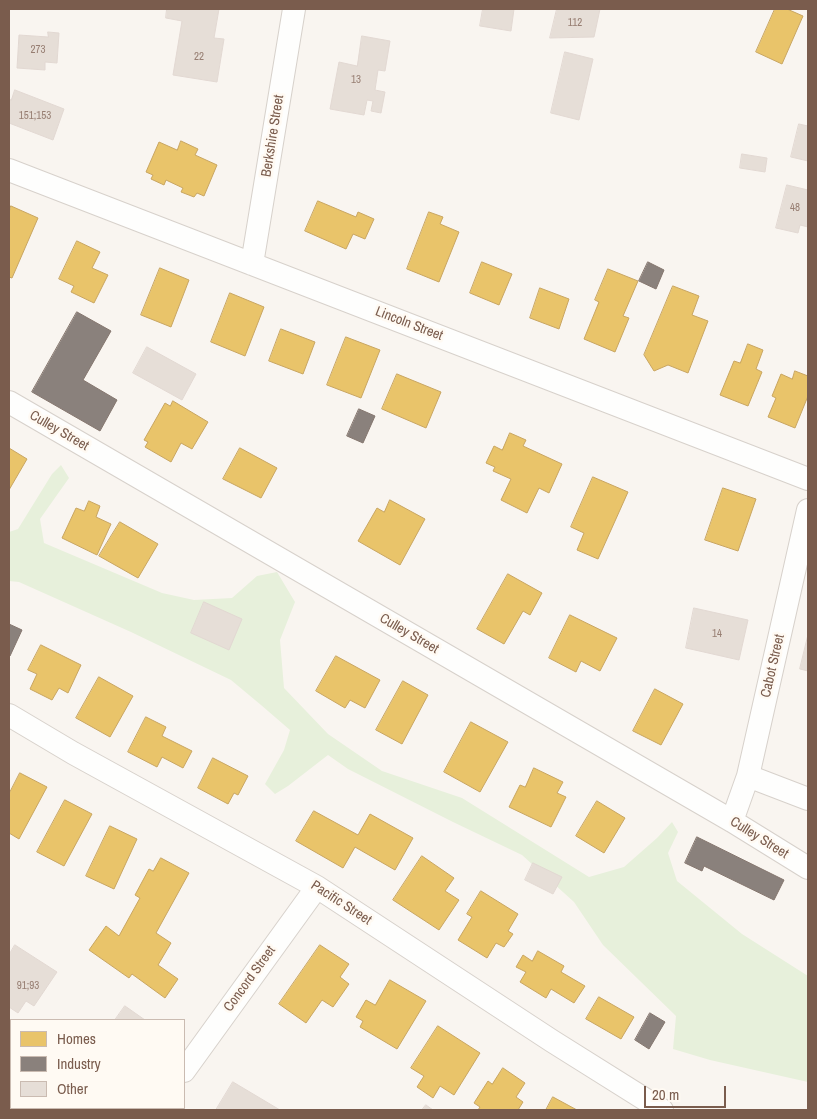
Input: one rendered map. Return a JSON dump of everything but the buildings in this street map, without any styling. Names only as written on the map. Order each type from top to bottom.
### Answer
[{"type":"street","name":"Berkshire Street","points":[[252,264],[294,9]]},
{"type":"street","name":"Lincoln Street","points":[[9,170],[808,479]]},
{"type":"street","name":"Culley Street","points":[[9,402],[732,821],[808,868]]},
{"type":"street","name":"Cabot Street","points":[[732,821],[748,776],[808,510]]},
{"type":"street","name":"Pacific Street","points":[[9,715],[73,753],[317,887],[552,1041],[662,1110]]},
{"type":"street","points":[[748,776],[808,799]]},
{"type":"street","name":"Concord Street","points":[[185,1070],[317,887]]},
{"type":"green space","points":[[61,465],[69,478],[40,519],[44,543],[162,593],[194,600],[232,598],[257,576],[277,572],[295,602],[280,640],[284,688],[328,734],[382,771],[462,798],[589,877],[624,867],[672,822],[678,832],[668,853],[677,881],[742,934],[808,976],[808,1082],[710,1060],[673,1049],[676,1016],[603,945],[574,902],[522,855],[348,769],[328,755],[275,794],[265,784],[284,750],[290,730],[231,680],[131,632],[19,582],[9,581],[9,532],[18,529],[52,474]]}]
